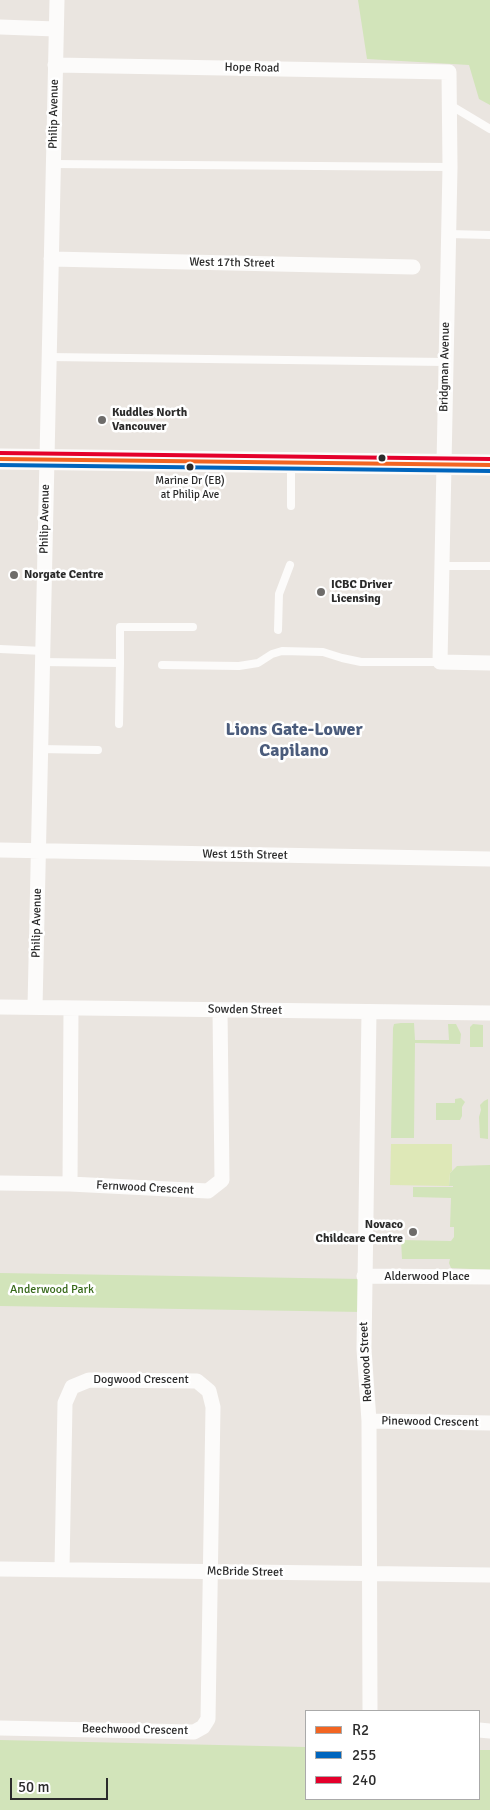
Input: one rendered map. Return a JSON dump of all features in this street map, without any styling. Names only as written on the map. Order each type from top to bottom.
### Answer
[{"type":"main road","points":[[0,460],[443,463],[490,465]]},
{"type":"street","name":"Philip Avenue","points":[[34,1007],[57,0]]},
{"type":"street","points":[[0,27],[56,29]]},
{"type":"street","name":"Hope Road","points":[[55,65],[449,72]]},
{"type":"street","name":"Bridgman Avenue","points":[[440,662],[450,167],[449,72]]},
{"type":"street","name":"West 17th Street","points":[[51,259],[413,267]]},
{"type":"street","points":[[440,662],[490,663]]},
{"type":"street","name":"West 15th Street","points":[[0,850],[490,859]]},
{"type":"street","name":"Sowden Street","points":[[0,1007],[490,1013]]},
{"type":"street","points":[[0,1184],[70,1184],[71,1008]]},
{"type":"street","name":"Fernwood Crescent","points":[[70,1184],[208,1191],[222,1180],[220,1010]]},
{"type":"street","name":"Redwood Street","points":[[368,1012],[364,1349],[369,1421],[370,1710]]},
{"type":"street","name":"Alderwood Place","points":[[364,1276],[490,1278]]},
{"type":"street","name":"Dogwood Crescent","points":[[62,1569],[66,1403],[72,1387],[89,1380],[162,1380],[197,1381],[209,1391],[214,1407],[210,1572]]},
{"type":"street","name":"Pinewood Crescent","points":[[369,1421],[490,1423]]},
{"type":"street","name":"McBride Street","points":[[0,1569],[490,1575]]},
{"type":"street","name":"Beechwood Crescent","points":[[0,1728],[194,1732],[203,1727],[208,1719],[210,1572]]},
{"type":"lane","points":[[450,105],[490,129]]},
{"type":"lane","points":[[53,164],[450,167]]},
{"type":"lane","points":[[448,234],[490,235]]},
{"type":"lane","points":[[49,357],[445,362]]},
{"type":"lane","points":[[291,462],[291,506]]},
{"type":"lane","points":[[278,630],[279,594],[290,565]]},
{"type":"lane","points":[[441,566],[490,566]]},
{"type":"lane","points":[[119,724],[120,626],[193,626]]},
{"type":"lane","points":[[0,649],[42,656],[120,662]]},
{"type":"lane","points":[[162,664],[239,666],[258,662],[282,651],[323,652],[362,662],[440,662]]},
{"type":"lane","points":[[40,749],[98,750]]},
{"type":"green space","points":[[358,0],[490,0],[490,105],[479,99],[469,65],[367,59]]},
{"type":"green space","points":[[414,1023],[415,1040],[449,1040],[448,1024],[456,1024],[461,1034],[460,1044],[415,1043],[414,1138],[391,1138],[393,1028],[394,1024]]},
{"type":"green space","points":[[473,1024],[483,1025],[483,1047],[470,1047],[470,1027]]},
{"type":"green space","points":[[461,1098],[465,1102],[462,1107],[460,1120],[436,1120],[436,1103],[455,1103],[455,1099]]},
{"type":"green space","points":[[488,1099],[488,1139],[480,1138],[479,1117],[480,1105]]},
{"type":"green space","points":[[391,1144],[452,1144],[452,1171],[450,1173],[449,1186],[390,1185]]},
{"type":"green space","points":[[490,1165],[490,1270],[451,1268],[450,1259],[402,1259],[401,1240],[451,1241],[454,1237],[454,1227],[450,1227],[451,1198],[413,1197],[413,1187],[453,1187],[449,1186],[450,1173],[457,1166]]},
{"type":"green space","name":"Anderwood Park","points":[[0,1273],[362,1279],[362,1312],[0,1306]]},
{"type":"green space","points":[[0,1740],[305,1747],[305,1800],[480,1800],[480,1750],[490,1750],[490,1810],[0,1810]]},
{"type":"transit line","name":"240","points":[[0,453],[490,459]]},
{"type":"transit line","name":"R2","points":[[0,459],[490,465]]},
{"type":"transit line","name":"255","points":[[0,465],[490,471]]},
{"type":"place","name":"Kuddles North Vancouver","points":[[102,420]]},
{"type":"place","name":"Marine Dr (EB) at Philip Ave","points":[[190,467]]},
{"type":"place","name":"Norgate Centre","points":[[14,575]]},
{"type":"place","name":"ICBC Driver Licensing","points":[[321,592]]},
{"type":"place","name":"Novaco Childcare Centre","points":[[413,1232]]},
{"type":"district","name":"Lions Gate-Lower Capilano","points":[[294,740]]}]
